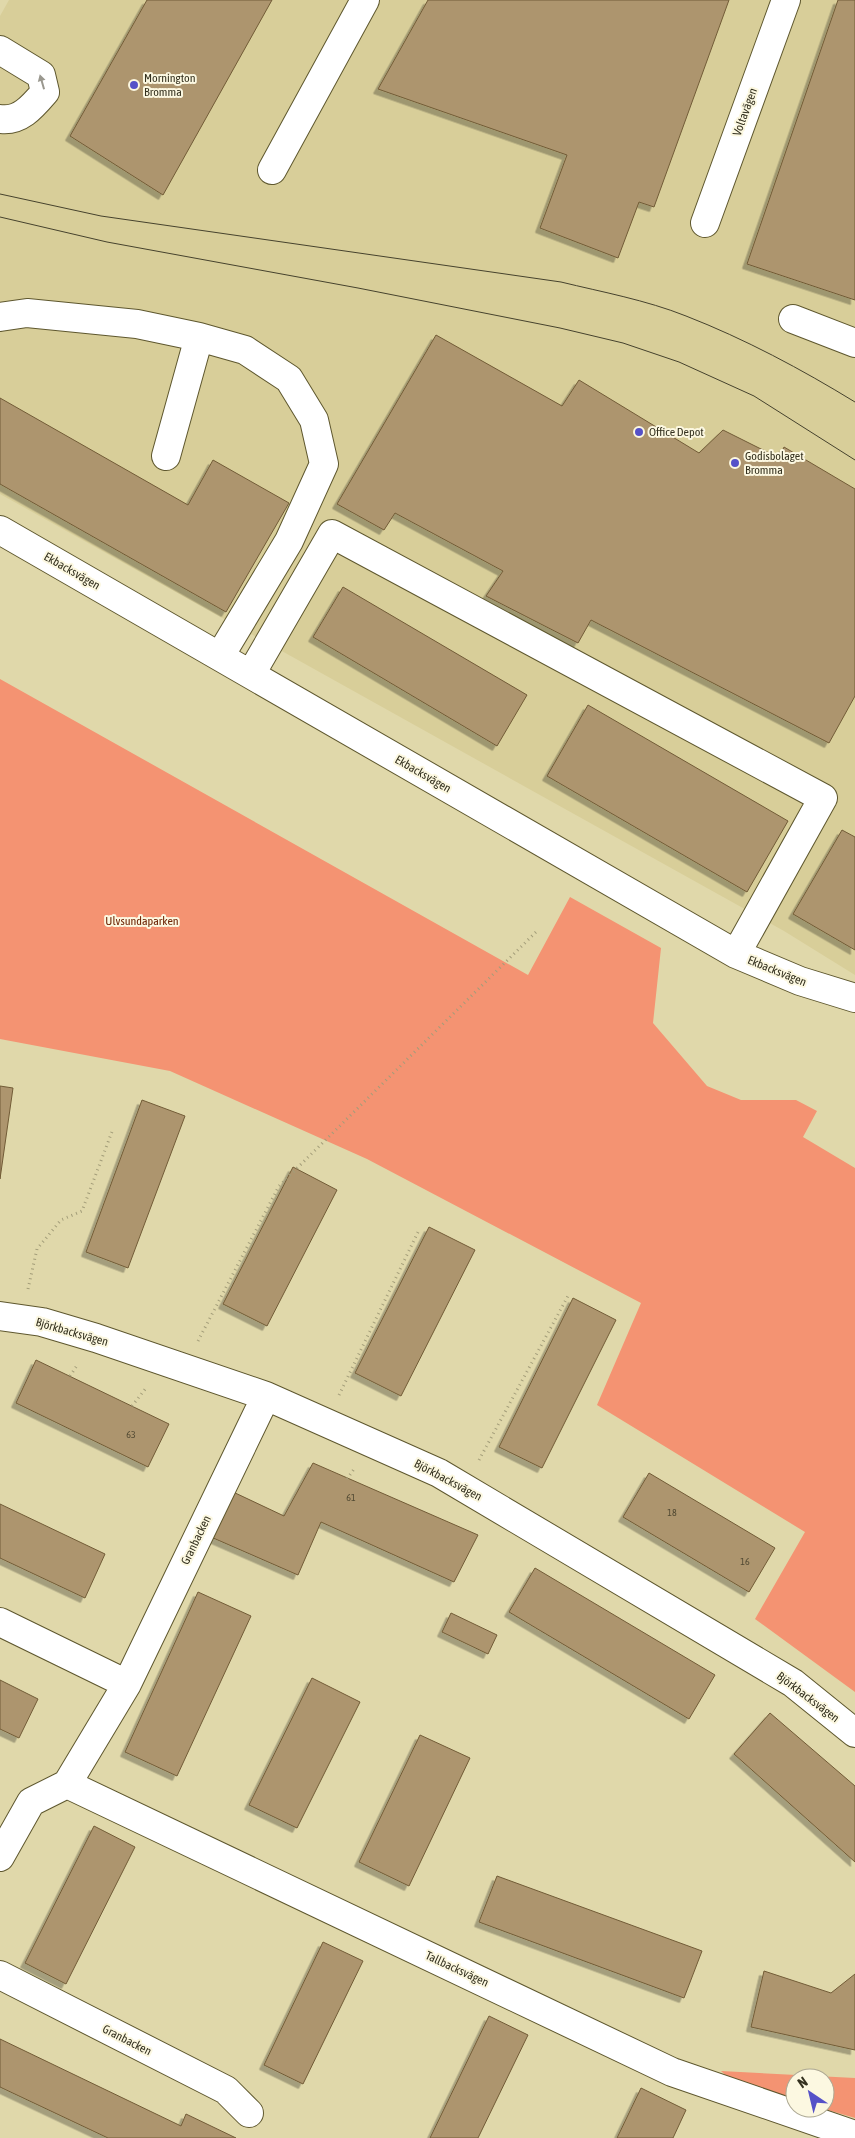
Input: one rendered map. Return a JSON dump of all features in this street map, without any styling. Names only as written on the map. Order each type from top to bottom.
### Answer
[{"type":"street","points":[[272,170],[365,0]]},
{"type":"street","name":"Voltavägen","points":[[705,223],[786,0]]},
{"type":"street","points":[[0,50],[42,75],[45,92],[30,109],[10,120],[0,119]]},
{"type":"street","points":[[0,317],[36,314],[137,324],[198,337],[246,350],[290,379],[314,420],[324,464],[290,541],[220,656]]},
{"type":"street","points":[[794,318],[855,343]]},
{"type":"street","points":[[166,456],[198,337]]},
{"type":"street","name":"Ekbacksvägen","points":[[0,530],[736,954],[800,981],[855,998]]},
{"type":"street","points":[[251,674],[332,534],[823,798],[736,954]]},
{"type":"street","name":"Björkbacksvägen","points":[[0,1316],[42,1322],[96,1338],[266,1396],[440,1473],[793,1683],[855,1733]]},
{"type":"street","name":"Granbacken","points":[[67,1784],[127,1684],[266,1396]]},
{"type":"street","points":[[0,1622],[127,1684]]},
{"type":"street","points":[[0,1857],[31,1802],[67,1784]]},
{"type":"street","name":"Tallbacksvägen","points":[[67,1784],[672,2072],[855,2135]]},
{"type":"street","name":"Granbacken","points":[[0,1975],[226,2090],[249,2112]]},
{"type":"path","points":[[186,1369],[207,1320],[279,1186],[536,932]]},
{"type":"path","points":[[31,1280],[38,1249],[60,1220],[82,1211],[113,1129]]},
{"type":"path","points":[[324,1422],[344,1386],[418,1232]]},
{"type":"path","points":[[478,1461],[568,1296]]},
{"type":"shaded area","points":[[9,0],[855,0],[855,975],[784,931],[0,494],[0,16]]},
{"type":"green space","name":"Ulvsundaparken","points":[[0,679],[528,975],[570,897],[661,948],[653,1023],[707,1086],[741,1100],[796,1100],[817,1111],[803,1137],[855,1168],[855,1692],[755,1619],[805,1532],[597,1405],[641,1303],[367,1159],[170,1071],[0,1039]]},
{"type":"green space","points":[[721,2071],[785,2074],[785,2097],[731,2080]]},
{"type":"green space","points":[[835,2077],[855,2078],[855,2118],[835,2112]]},
{"type":"building","points":[[147,0],[272,0],[163,195],[70,136]]},
{"type":"building","points":[[428,0],[729,0],[654,207],[639,202],[618,258],[540,228],[567,155],[378,89]]},
{"type":"building","points":[[838,0],[855,0],[855,300],[747,264]]},
{"type":"building","points":[[436,335],[562,406],[579,380],[699,453],[723,430],[779,458],[784,447],[855,489],[855,696],[829,743],[591,620],[578,643],[486,596],[503,571],[395,513],[384,530],[337,504]]},
{"type":"building","points":[[0,398],[188,505],[213,460],[289,503],[226,612],[0,484]]},
{"type":"building","points":[[343,587],[527,695],[497,746],[313,637]]},
{"type":"building","points":[[588,705],[788,821],[747,892],[547,776]]},
{"type":"building","points":[[842,830],[855,837],[855,950],[793,914]]},
{"type":"building","points":[[0,1086],[13,1088],[0,1179]]},
{"type":"building","points":[[142,1100],[185,1116],[128,1268],[86,1252]]},
{"type":"building","points":[[293,1167],[337,1190],[267,1326],[223,1304]]},
{"type":"building","points":[[429,1227],[475,1250],[401,1396],[355,1373]]},
{"type":"building","points":[[573,1298],[616,1320],[542,1468],[499,1447]]},
{"type":"building","points":[[36,1360],[169,1424],[148,1467],[16,1403]]},
{"type":"building","points":[[313,1463],[478,1535],[454,1582],[321,1522],[298,1575],[211,1537],[231,1491],[284,1516]]},
{"type":"building","points":[[649,1473],[775,1548],[749,1592],[623,1517]]},
{"type":"building","points":[[0,1504],[105,1554],[85,1598],[0,1558]]},
{"type":"building","points":[[535,1568],[715,1675],[689,1719],[509,1612]]},
{"type":"building","points":[[198,1592],[251,1616],[177,1776],[125,1752]]},
{"type":"building","points":[[451,1613],[497,1635],[488,1654],[442,1632]]},
{"type":"building","points":[[312,1678],[360,1702],[297,1828],[249,1805]]},
{"type":"building","points":[[0,1680],[38,1699],[19,1738],[0,1729]]},
{"type":"building","points":[[770,1713],[855,1786],[855,1862],[734,1754]]},
{"type":"building","points":[[420,1735],[470,1758],[409,1886],[359,1862]]},
{"type":"building","points":[[94,1826],[135,1847],[66,1984],[25,1963]]},
{"type":"building","points":[[497,1876],[702,1951],[684,1998],[479,1922]]},
{"type":"building","points":[[323,1942],[363,1961],[303,2084],[264,2065]]},
{"type":"building","points":[[764,1971],[831,1993],[855,1974],[855,2050],[751,2027]]},
{"type":"building","points":[[489,2016],[528,2035],[478,2138],[430,2138]]},
{"type":"building","points":[[0,2039],[181,2126],[186,2114],[236,2138],[108,2138],[0,2087]]},
{"type":"building","points":[[641,2088],[686,2110],[673,2138],[617,2138]]},
{"type":"tram line","points":[[0,194],[101,216],[561,282],[624,297],[671,310],[730,334],[793,366],[855,402]]},
{"type":"tram line","points":[[0,217],[107,242],[358,288],[560,328],[623,343],[679,362],[754,396],[855,460]]},
{"type":"place","name":"Mornington Bromma","points":[[134,85]]},
{"type":"place","name":"Office Depot","points":[[639,432]]},
{"type":"place","name":"Godisbolaget Bromma","points":[[735,463]]}]
